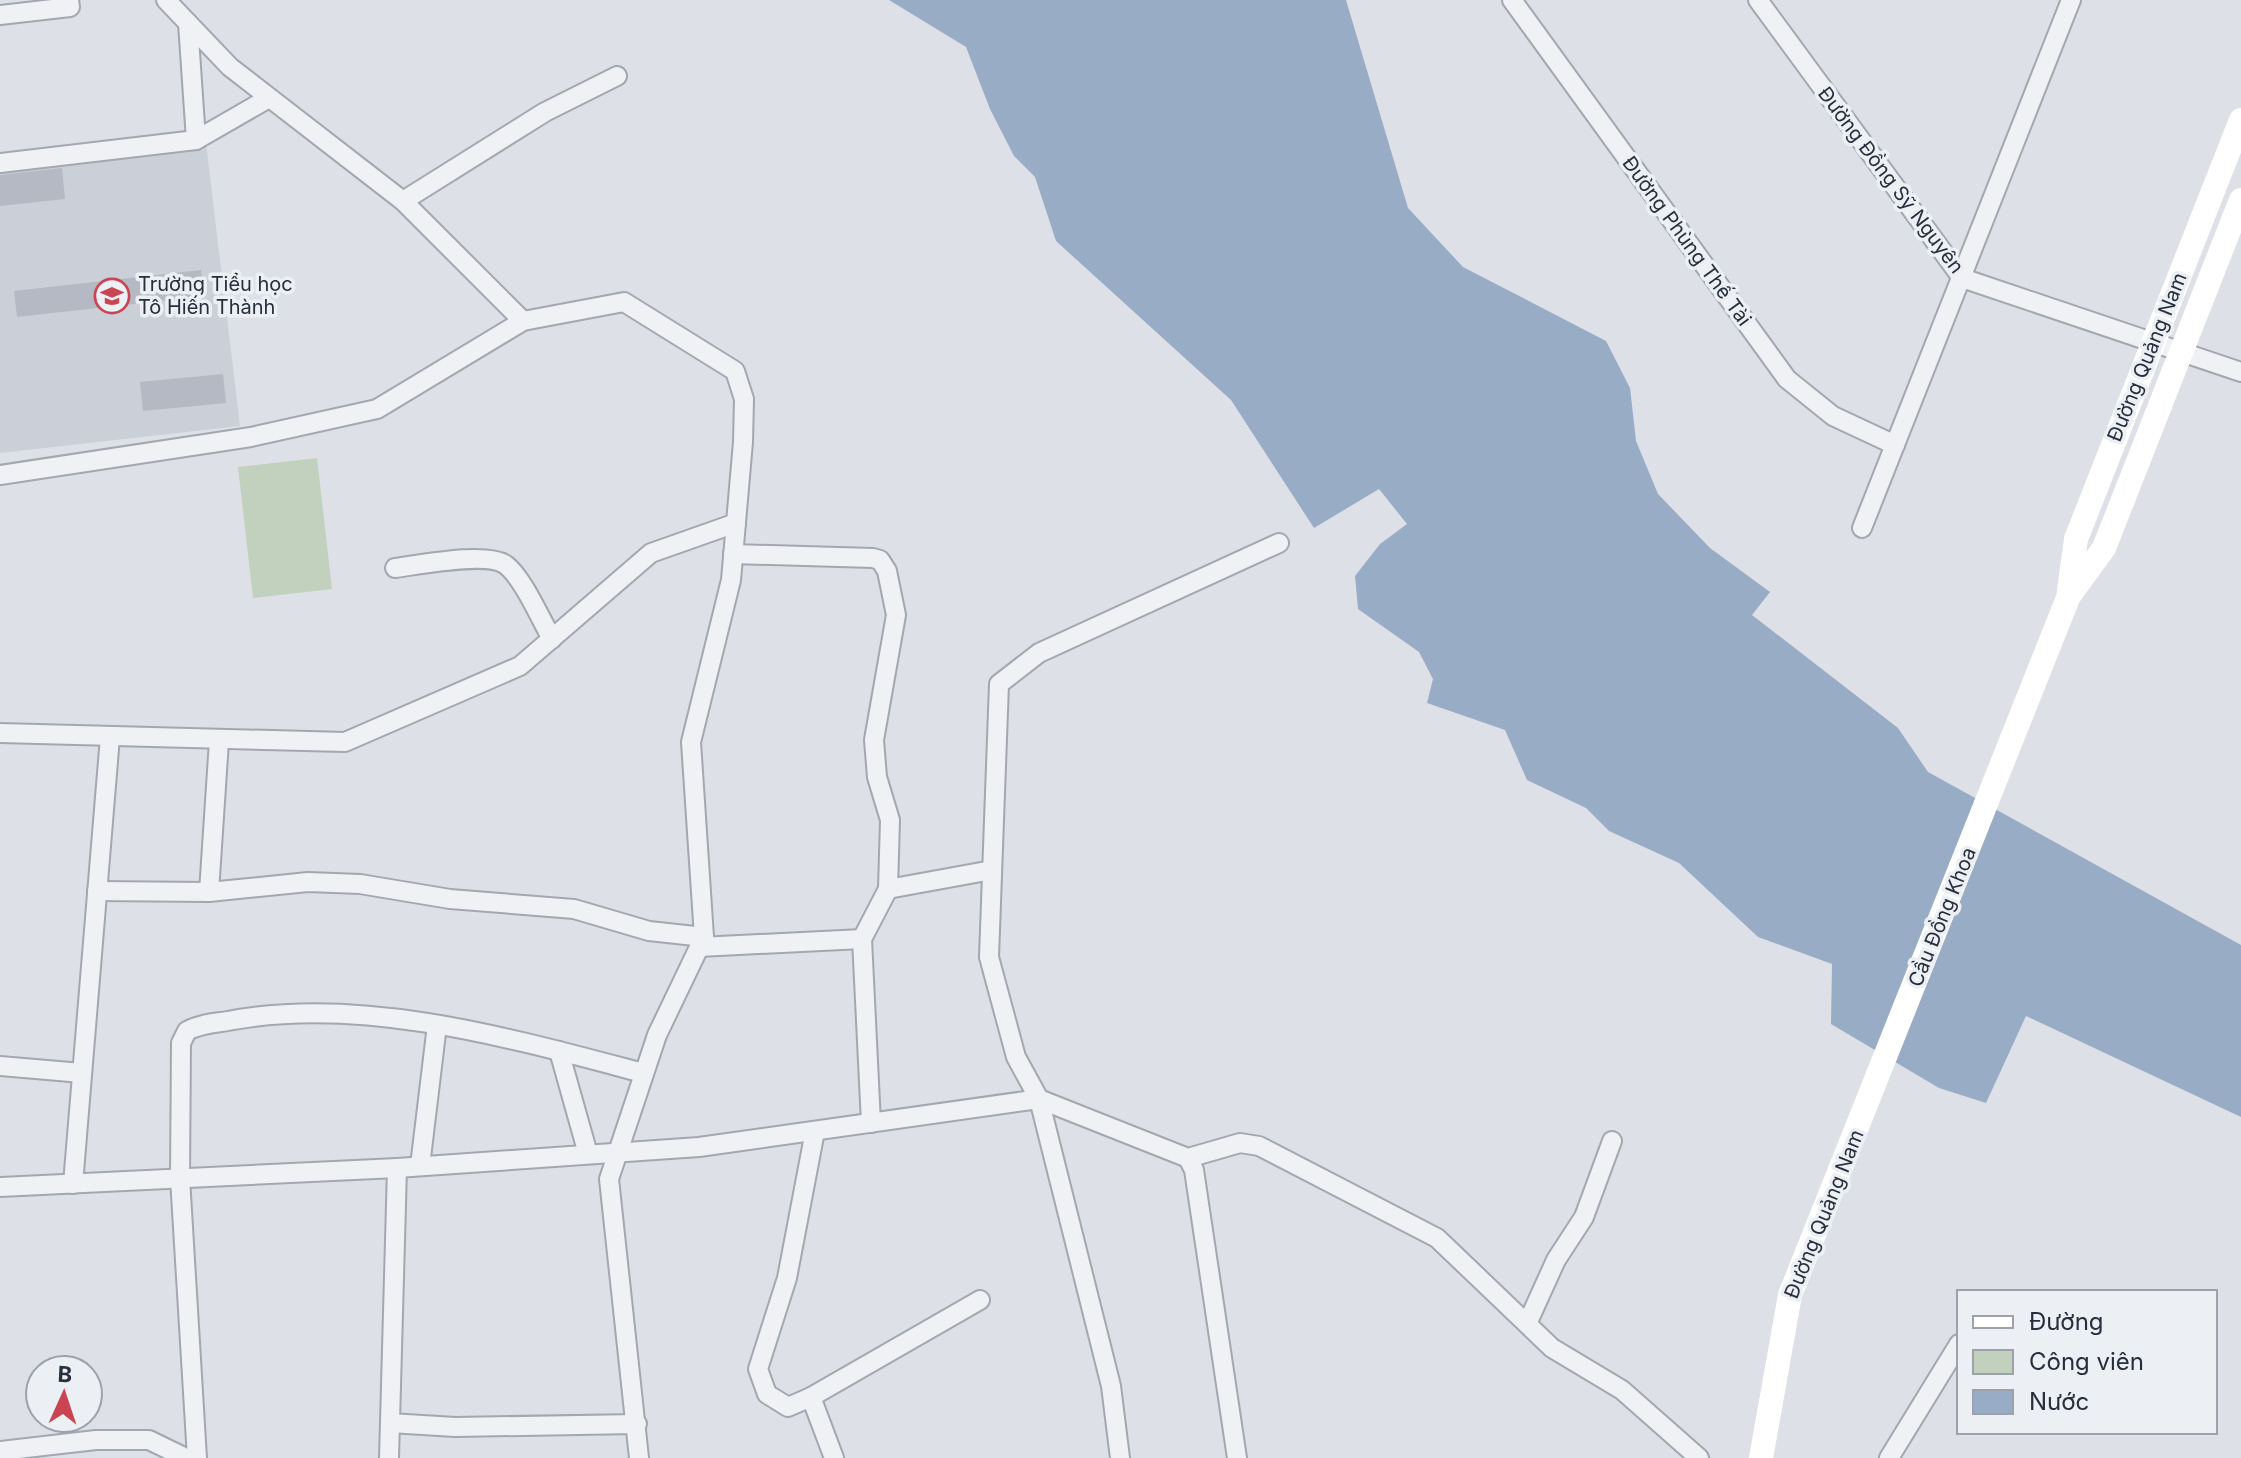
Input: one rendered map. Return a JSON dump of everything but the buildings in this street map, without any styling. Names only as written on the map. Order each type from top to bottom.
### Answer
[{"type":"main road","name":"Đường Quảng Nam","points":[[2002,766],[2068,598],[2076,539],[2241,120]]},
{"type":"main road","name":"Đường Quảng Nam","points":[[2068,598],[2104,548],[2241,200]]},
{"type":"main road","name":"Cầu Đồng Khoa","points":[[1883,1067],[2002,766]]},
{"type":"main road","name":"Đường Quảng Nam","points":[[1761,1458],[1790,1295],[1883,1067]]},
{"type":"street","points":[[0,15],[70,7],[69,0]]},
{"type":"street","points":[[166,0],[230,67],[403,201],[523,321]]},
{"type":"street","name":"Đường Phùng Thế Tài","points":[[1512,0],[1787,379],[1833,416],[1895,445]]},
{"type":"street","name":"Đường Đồng Sỹ Nguyên","points":[[1758,0],[1962,278],[2241,372]]},
{"type":"street","points":[[1862,528],[2071,0]]},
{"type":"street","points":[[188,23],[196,140]]},
{"type":"street","points":[[403,201],[545,112],[617,76]]},
{"type":"street","points":[[0,163],[196,140],[269,98]]},
{"type":"street","points":[[0,475],[251,437],[377,409],[523,321],[624,302],[735,371],[744,399],[731,580],[691,742],[702,942],[643,1073],[609,1179],[639,1458]]},
{"type":"street","points":[[0,733],[345,742],[520,666],[651,553],[736,523]]},
{"type":"street","points":[[1120,1458],[1111,1386],[1039,1099],[1016,1057],[989,957],[999,684],[1039,653],[1279,543]]},
{"type":"street","points":[[733,554],[873,558],[884,565],[894,603],[895,628],[874,740],[877,777],[890,820],[888,889],[862,939],[871,1123]]},
{"type":"street","points":[[395,568],[465,560],[500,562],[514,574],[552,639]]},
{"type":"street","points":[[73,1184],[110,737]]},
{"type":"street","points":[[209,892],[219,741]]},
{"type":"street","points":[[888,889],[992,870]]},
{"type":"street","points":[[97,891],[209,892],[308,882],[360,884],[450,899],[574,909],[633,927],[702,942],[862,939]]},
{"type":"street","points":[[197,1458],[180,1178],[181,1043],[187,1031],[247,1017],[297,1013],[437,1025],[643,1073]]},
{"type":"street","points":[[420,1166],[437,1025]]},
{"type":"street","points":[[559,1051],[588,1154]]},
{"type":"street","points":[[0,1066],[82,1073]]},
{"type":"street","points":[[0,1187],[397,1168],[699,1147],[1039,1099],[1188,1158],[1240,1143],[1259,1146],[1437,1238],[1552,1348],[1622,1390],[1699,1458]]},
{"type":"street","points":[[815,1131],[787,1278],[758,1369],[767,1394],[788,1407],[811,1397],[980,1300]]},
{"type":"street","points":[[1527,1324],[1562,1249],[1584,1217],[1612,1141]]},
{"type":"street","points":[[1188,1158],[1194,1170],[1237,1458]]},
{"type":"street","points":[[389,1458],[397,1168]]},
{"type":"street","points":[[1889,1458],[1957,1347]]},
{"type":"street","points":[[811,1397],[834,1458]]},
{"type":"street","points":[[390,1423],[455,1427],[637,1424]]},
{"type":"street","points":[[0,1451],[96,1440],[149,1440],[186,1458]]},
{"type":"shaded area","name":"Trường Tiểu học Tô Hiến Thành","points":[[206,143],[240,426],[0,453],[0,167]]},
{"type":"green space","points":[[317,458],[332,589],[253,598],[238,467]]},
{"type":"water","points":[[889,0],[1346,0],[1408,208],[1463,267],[1606,341],[1630,388],[1636,441],[1658,494],[1710,548],[1770,592],[1752,615],[1898,728],[1928,772],[2241,945],[2241,1117],[2026,1016],[1986,1103],[1939,1088],[1831,1024],[1832,964],[1758,937],[1679,863],[1609,831],[1586,808],[1527,780],[1505,730],[1427,703],[1433,679],[1419,652],[1358,609],[1355,576],[1380,544],[1407,524],[1379,489],[1314,528],[1231,400],[1056,241],[1035,177],[1014,156],[990,109],[966,47]]},
{"type":"place","name":"Trường Tiểu học Tô Hiến Thành","points":[[112,296]]}]
